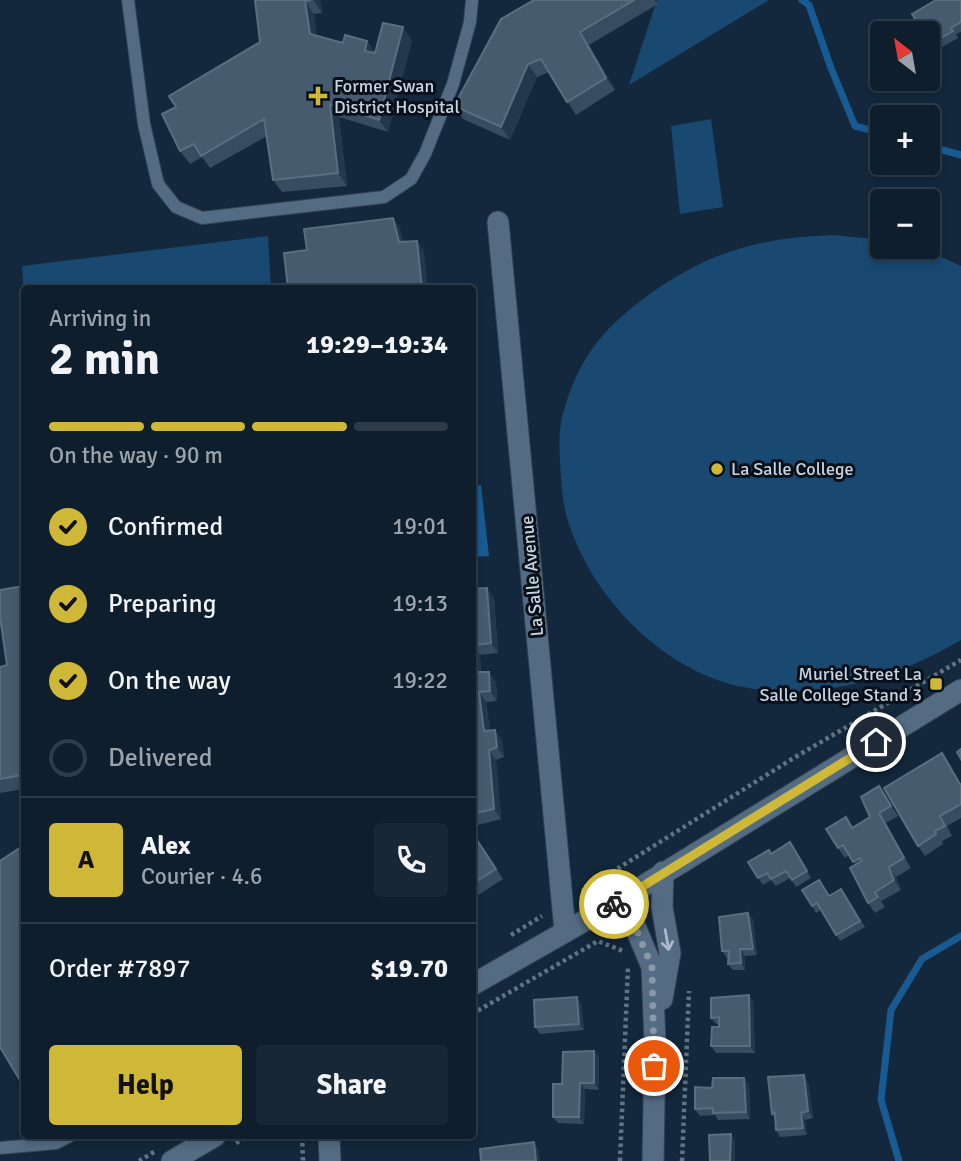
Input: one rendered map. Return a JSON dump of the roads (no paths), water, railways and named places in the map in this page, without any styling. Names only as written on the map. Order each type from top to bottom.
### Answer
[{"type":"street","name":"La Salle Avenue","points":[[498,222],[565,931]]},
{"type":"street","points":[[476,983],[614,904],[961,690]]},
{"type":"street","points":[[654,1043],[670,953],[662,907],[663,872]]},
{"type":"street","points":[[614,904],[634,924],[652,967],[653,1161]]},
{"type":"street","points":[[172,1161],[210,1139]]},
{"type":"street","points":[[329,1139],[330,1161]]},
{"type":"lane","points":[[128,0],[144,124],[158,184],[176,207],[202,218],[384,197],[411,179],[425,154],[453,83],[470,22],[472,0]]},
{"type":"lane","points":[[0,1148],[56,1143],[64,1139]]},
{"type":"waterway","points":[[802,0],[809,5],[855,126],[870,130]]},
{"type":"waterway","points":[[940,149],[961,155]]},
{"type":"waterway","points":[[899,1161],[881,1100],[891,1010],[922,959],[961,936]]},
{"type":"place","name":"Former Swan District Hospital","points":[[318,96]]},
{"type":"place","name":"La Salle College","points":[[717,469]]},
{"type":"place","name":"Muriel Street La Salle College Stand 3","points":[[936,684]]}]
